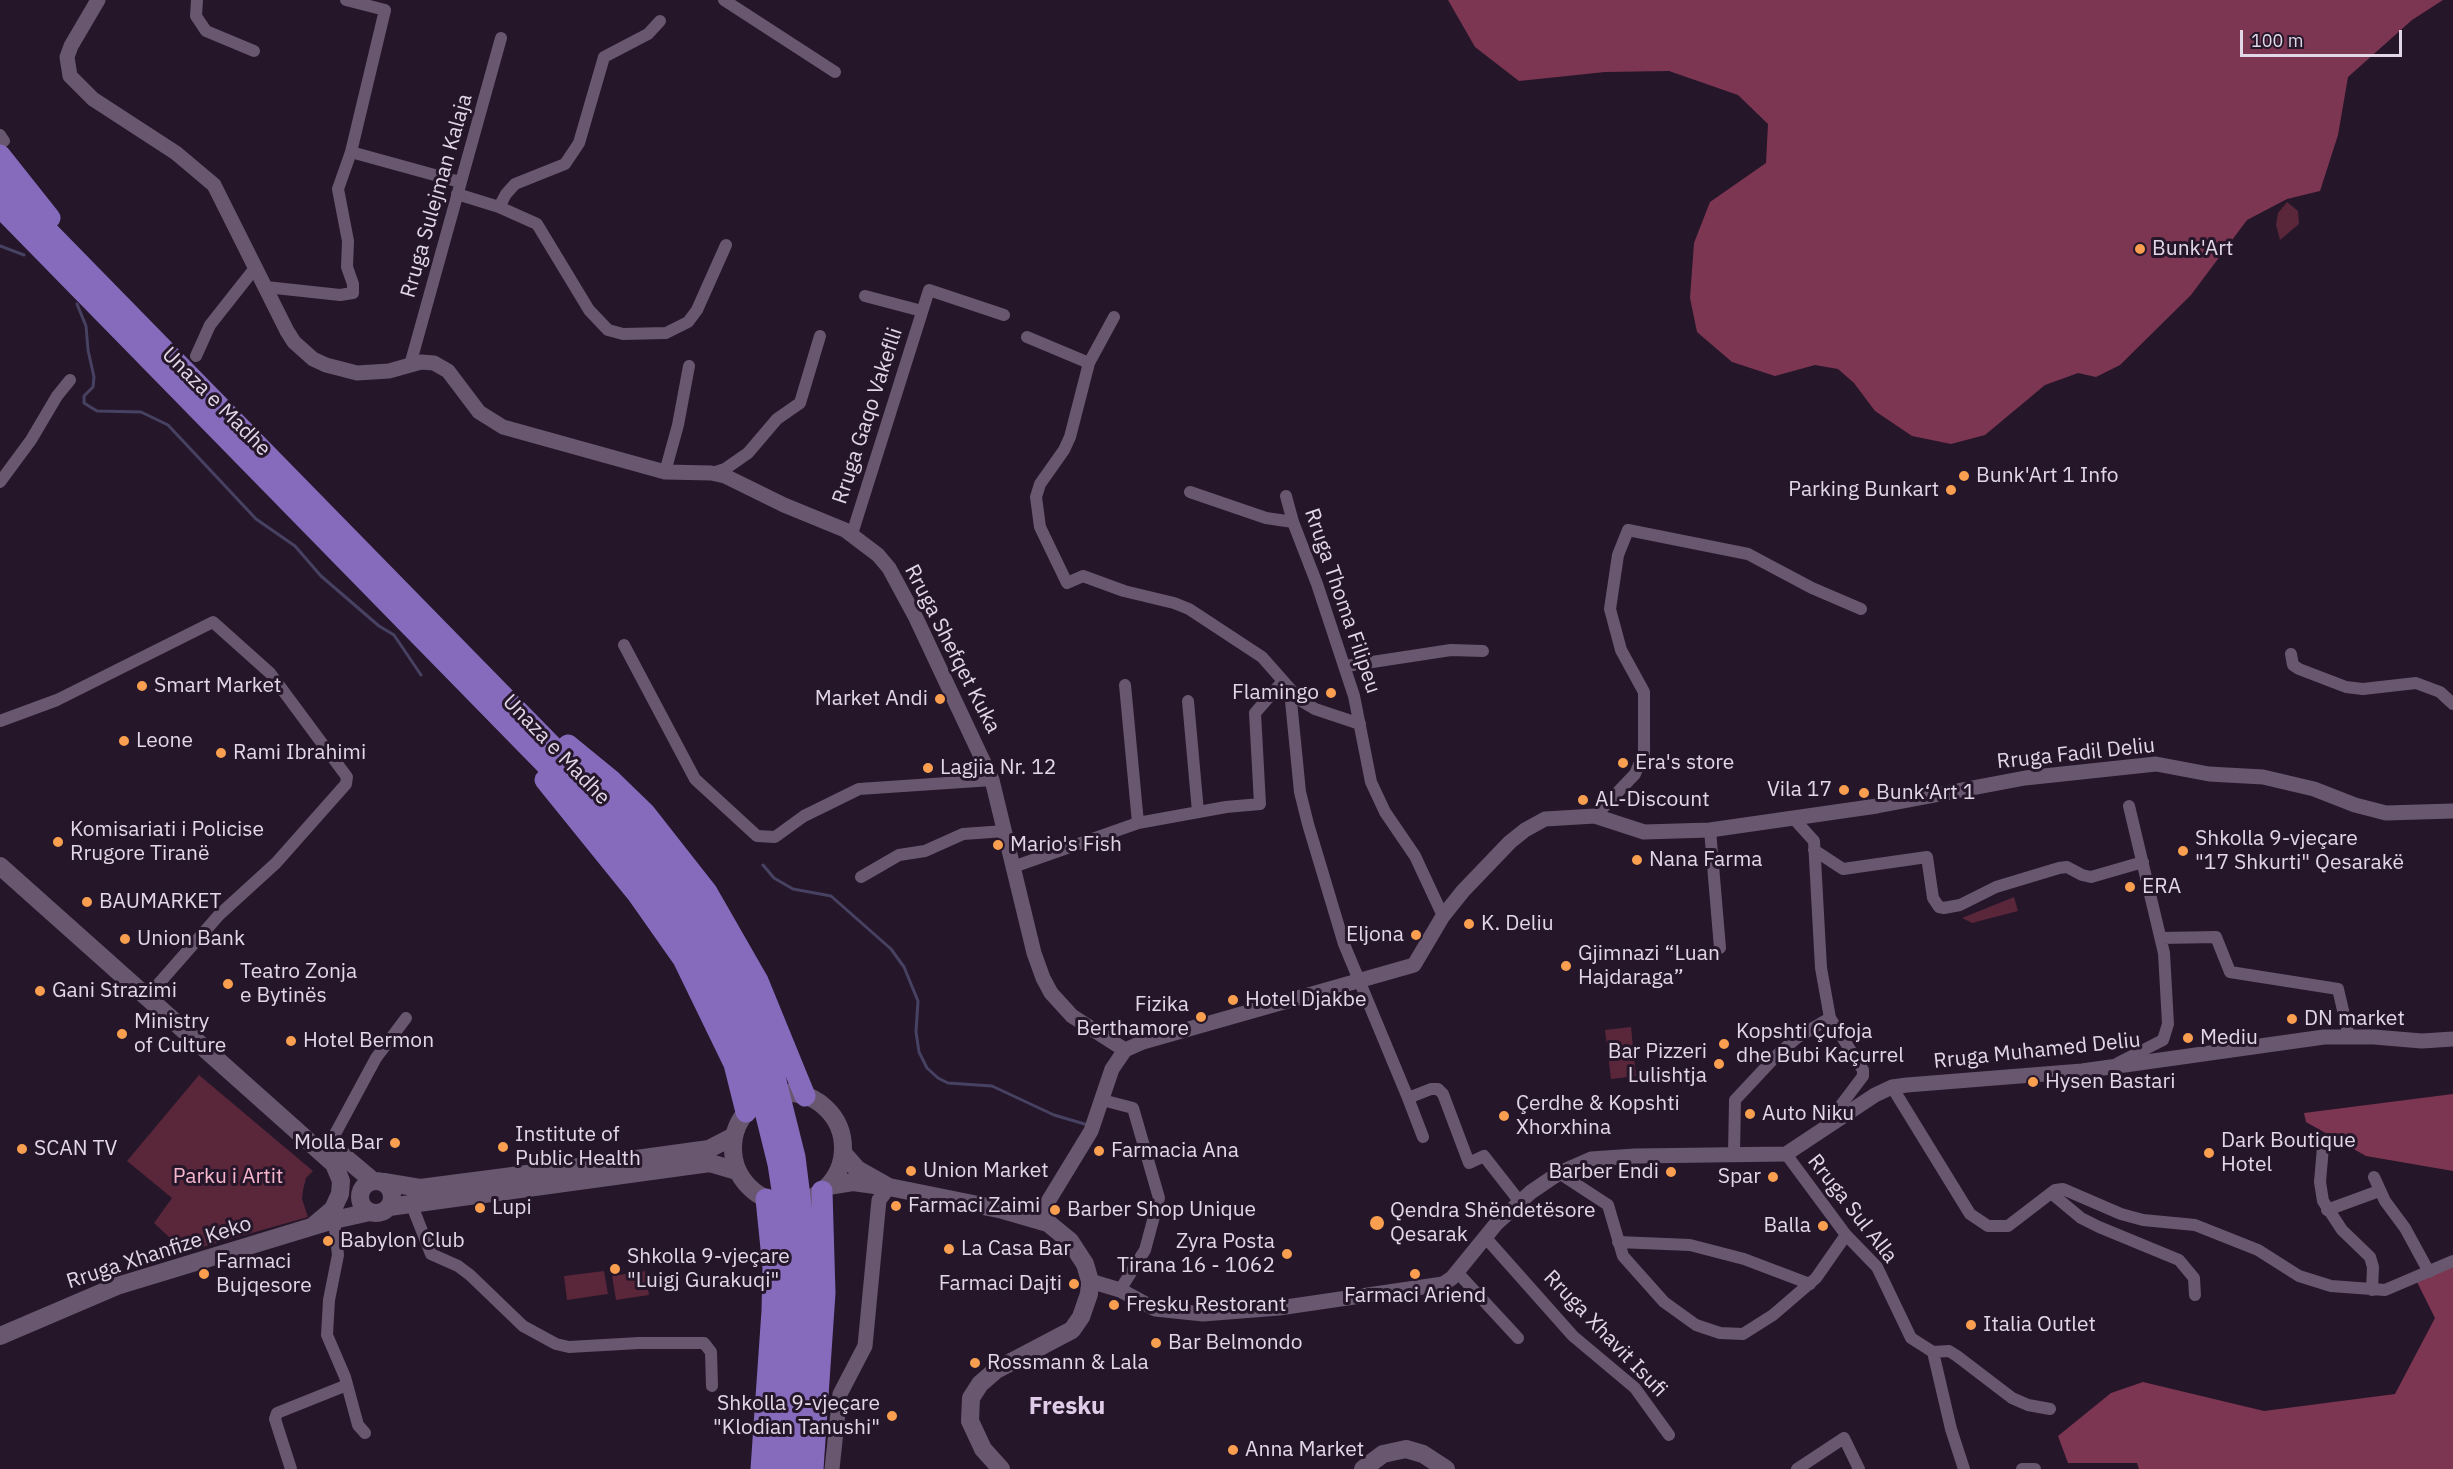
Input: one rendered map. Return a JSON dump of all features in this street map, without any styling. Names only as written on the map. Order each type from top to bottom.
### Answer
[{"type":"highway","points":[[0,228],[48,270],[248,472],[272,471],[269,446],[72,243],[1,144]]},
{"type":"highway","name":"Unaza e Madhe","points":[[0,182],[272,471],[480,686],[614,809],[686,896],[722,954],[761,1038],[774,1073],[793,1147],[802,1213],[806,1271],[805,1327],[795,1469]]},
{"type":"highway","name":"Unaza e Madhe","points":[[0,207],[272,471]]},
{"type":"highway","points":[[480,686],[612,781],[645,813],[677,851],[718,908],[758,981],[802,1095]]},
{"type":"highway","points":[[480,686],[638,895],[683,959],[734,1064],[746,1112]]},
{"type":"highway","name":"Unaza e Madhe","points":[[480,686],[545,764],[601,821],[672,908],[720,988],[757,1079],[778,1164],[788,1255],[787,1338],[778,1469]]},
{"type":"highway","points":[[813,1469],[825,1293],[823,1191]]},
{"type":"highway","points":[[761,1469],[772,1289],[766,1199]]},
{"type":"main road","points":[[0,852],[154,989],[369,1187],[412,1188],[451,1184],[709,1149],[734,1136]]},
{"type":"main road","points":[[0,866],[334,1164],[369,1187],[392,1195],[389,1207]]},
{"type":"main road","points":[[823,1191],[837,1173],[843,1153],[842,1135],[832,1115],[824,1107],[802,1095],[774,1095],[763,1099],[746,1112],[734,1136],[732,1152],[737,1171],[748,1187],[766,1199],[792,1204],[853,1182],[894,1188],[1038,1218],[1059,1230],[1070,1241],[1085,1264],[1090,1281],[1087,1302],[1072,1330],[996,1370],[980,1384],[971,1398],[970,1421],[983,1449],[1001,1469]]},
{"type":"main road","points":[[843,1153],[856,1169],[894,1188]]},
{"type":"main road","name":"Rruga Xhanfize Keko","points":[[0,1335],[117,1286],[313,1226],[370,1212],[377,1213],[389,1207],[710,1163],[737,1171]]},
{"type":"main road","points":[[313,1226],[333,1209],[340,1194],[341,1181],[334,1164]]},
{"type":"main road","points":[[369,1187],[365,1208],[370,1212]]},
{"type":"main road","points":[[334,1220],[369,1187]]},
{"type":"main road","points":[[1364,1469],[1383,1454],[1406,1449],[1422,1454],[1446,1469]]},
{"type":"street","name":"Rruga Shefqet Kuka","points":[[98,0],[71,46],[68,57],[70,76],[93,99],[176,153],[214,185],[294,342],[313,359],[326,365],[357,372],[389,371],[428,362],[442,366],[448,370],[474,407],[503,427],[665,472],[711,473],[740,483],[852,534],[878,555],[902,591],[992,780],[1034,953],[1051,993],[1072,1016],[1125,1050]]},
{"type":"street","points":[[197,0],[196,16],[206,31],[254,51]]},
{"type":"street","points":[[266,287],[340,295],[353,293],[353,284],[347,267],[348,242],[338,201],[338,189],[351,152],[385,10],[346,0]]},
{"type":"street","points":[[724,0],[835,72]]},
{"type":"street","points":[[499,207],[515,184],[565,164],[579,142],[604,57],[648,33],[660,21]]},
{"type":"street","name":"Rruga Sulejman Kalaja","points":[[410,365],[501,38]]},
{"type":"street","points":[[351,152],[459,188],[537,224],[589,310],[608,330],[623,334],[666,333],[688,322],[697,310],[726,245]]},
{"type":"street","points":[[196,356],[210,325],[255,268]]},
{"type":"street","name":"Rruga Gaqo Vakeflli","points":[[852,534],[929,290],[1004,315]]},
{"type":"street","name":"Rruga Gaqo Vakeflli","points":[[866,296],[922,311]]},
{"type":"street","points":[[1114,317],[1089,363],[1070,437],[1064,450],[1040,484],[1036,497],[1040,527],[1067,583],[1083,576],[1124,591],[1189,609],[1262,657],[1286,686],[1315,709],[1360,724]]},
{"type":"street","points":[[711,473],[725,469],[743,458],[758,444],[777,419],[800,404],[820,336]]},
{"type":"street","points":[[1028,337],[1089,363]]},
{"type":"street","points":[[665,472],[678,425],[689,366]]},
{"type":"street","points":[[0,482],[32,440],[57,396],[70,380]]},
{"type":"street","points":[[1190,492],[1258,515],[1293,522]]},
{"type":"street","name":"Rruga Thoma Filipeu","points":[[1287,496],[1293,522],[1346,666],[1371,782],[1377,797],[1415,856],[1443,916]]},
{"type":"street","points":[[1595,816],[1635,774],[1644,753],[1644,692],[1620,650],[1610,609],[1618,555],[1628,530],[1748,554],[1812,588],[1861,609]]},
{"type":"street","points":[[0,721],[57,700],[213,622],[270,673],[348,780],[276,863],[219,915],[154,989]]},
{"type":"street","points":[[624,645],[695,779],[757,836],[775,837],[804,816],[847,793],[872,786],[992,780]]},
{"type":"street","points":[[1346,666],[1451,650],[1483,651]]},
{"type":"street","points":[[2291,654],[2292,665],[2346,687],[2363,689],[2416,683],[2440,692],[2453,704]]},
{"type":"street","points":[[1125,685],[1138,823]]},
{"type":"street","points":[[1013,867],[1138,823],[1260,804],[1255,713],[1286,686]]},
{"type":"street","points":[[1286,686],[1300,792],[1338,926],[1358,981],[1423,1137]]},
{"type":"street","points":[[1188,701],[1198,812]]},
{"type":"street","name":"Rruga Fadil Deliu","points":[[1125,1050],[1143,1042],[1414,965],[1443,916],[1468,885],[1524,830],[1555,816],[1595,816],[1644,832],[1710,830],[1795,820],[2025,778],[2144,764],[2209,774],[2263,777],[2314,789],[2355,805],[2386,813],[2453,811]]},
{"type":"street","points":[[2112,1066],[2166,1036],[2168,1024],[2161,938],[2129,806]]},
{"type":"street","points":[[1795,820],[1810,836],[1815,850],[1821,968],[1830,1018],[1860,1064],[1863,1076],[1824,1128]]},
{"type":"street","points":[[1710,830],[1720,948]]},
{"type":"street","points":[[861,877],[899,855],[925,851],[963,834],[1005,831]]},
{"type":"street","points":[[1815,850],[1843,868],[1927,857],[1933,897],[1939,907],[1944,909],[1960,904],[1996,886],[2059,868],[2067,867],[2091,877],[2143,862]]},
{"type":"street","points":[[2161,938],[2216,937],[2230,972],[2338,989],[2349,1036]]},
{"type":"street","points":[[335,1134],[376,1058],[406,1018]]},
{"type":"street","points":[[1734,1155],[1735,1100],[1779,1053],[1798,1037],[1830,1018]]},
{"type":"street","name":"Rruga Muhamed Deliu","points":[[1786,1155],[1858,1105],[1892,1087],[2112,1066],[2296,1040],[2349,1036],[2422,1041],[2453,1039]]},
{"type":"street","points":[[1038,1218],[1094,1124],[1112,1069],[1125,1050]]},
{"type":"street","points":[[1892,1087],[1961,1201],[1978,1221],[1998,1227],[2008,1226],[2051,1193],[2058,1189],[2070,1190],[2084,1200],[2121,1214],[2143,1220],[2195,1225],[2258,1250],[2299,1276],[2314,1281],[2372,1290],[2394,1287],[2453,1261]]},
{"type":"street","points":[[1408,1098],[1431,1089],[1438,1089],[1443,1094],[1469,1163],[1484,1156],[1520,1202]]},
{"type":"street","points":[[1102,1100],[1133,1108],[1159,1198],[1145,1250],[1120,1290]]},
{"type":"street","points":[[2324,1147],[2320,1182],[2327,1210],[2342,1230],[2370,1257],[2373,1267],[2372,1290]]},
{"type":"street","points":[[1090,1281],[1120,1290],[1155,1309],[1221,1313],[1443,1284],[1457,1272],[1485,1237],[1520,1202],[1559,1173],[1591,1159],[1635,1156],[1786,1155]]},
{"type":"street","name":"Rruga Sul Alla","points":[[1786,1155],[1846,1235],[1877,1267],[1911,1338],[1933,1352],[1949,1351],[2012,1398],[2028,1405],[2050,1409]]},
{"type":"street","points":[[1559,1173],[1608,1205],[1613,1216],[1617,1242],[1623,1256],[1664,1302],[1696,1325],[1720,1333],[1743,1334],[1758,1326],[1810,1284],[1846,1235]]},
{"type":"street","points":[[2374,1177],[2379,1191],[2429,1272]]},
{"type":"street","points":[[832,1469],[840,1394],[865,1346],[879,1200],[894,1188]]},
{"type":"street","points":[[2327,1210],[2379,1191]]},
{"type":"street","points":[[2051,1193],[2074,1212],[2099,1227],[2179,1260],[2194,1278],[2195,1295]]},
{"type":"street","points":[[411,1203],[431,1254],[458,1266],[470,1275],[523,1326],[556,1344],[569,1347],[639,1343],[704,1343],[711,1352],[712,1386]]},
{"type":"street","points":[[334,1220],[338,1255],[328,1300],[327,1335],[347,1385],[358,1425],[365,1433]]},
{"type":"street","name":"Rruga Xhavit Isufi","points":[[1485,1237],[1573,1336],[1635,1388],[1669,1435]]},
{"type":"street","points":[[1617,1242],[1690,1245],[1744,1259],[1810,1284]]},
{"type":"street","points":[[1457,1272],[1518,1338]]},
{"type":"street","points":[[1933,1352],[1949,1421],[1964,1469]]},
{"type":"street","points":[[291,1469],[275,1419],[276,1413],[347,1385]]},
{"type":"street","points":[[1797,1469],[1844,1437],[1859,1469]]},
{"type":"street","points":[[2022,1469],[2035,1469]]},
{"type":"green space","points":[[2287,202],[2298,211],[2299,224],[2280,240],[2276,225],[2278,213]]},
{"type":"green space","points":[[2014,897],[2018,911],[1972,923],[1962,918]]},
{"type":"green space","points":[[1631,1027],[1636,1076],[1611,1079],[1605,1030]]},
{"type":"green space","name":"Parku i Artit","points":[[199,1075],[313,1171],[306,1178],[302,1199],[308,1217],[185,1252],[154,1223],[172,1198],[127,1161]]},
{"type":"green space","points":[[604,1271],[608,1294],[567,1300],[564,1276]]},
{"type":"green space","points":[[645,1271],[649,1295],[616,1300],[612,1276]]},
{"type":"shaded area","points":[[1448,0],[2443,0],[2412,20],[2348,77],[2338,135],[2320,191],[2287,199],[2247,220],[2191,295],[2120,365],[2096,377],[2078,373],[2045,385],[1985,435],[1951,444],[1912,436],[1875,411],[1854,383],[1838,369],[1815,365],[1775,376],[1732,362],[1697,332],[1690,298],[1694,243],[1710,202],[1766,163],[1768,124],[1738,95],[1669,71],[1605,72],[1519,81],[1475,47]]},
{"type":"shaded area","points":[[2453,1094],[2453,1171],[2366,1156],[2306,1122],[2304,1113]]},
{"type":"shaded area","points":[[2453,1261],[2453,1469],[2139,1469],[2137,1463],[2068,1463],[2058,1436],[2111,1393],[2143,1382],[2264,1411],[2395,1394],[2435,1318],[2417,1282]]},
{"type":"waterway","points":[[0,246],[24,255]]},
{"type":"waterway","points":[[77,304],[86,326],[94,377],[93,387],[84,396],[84,403],[97,411],[141,412],[168,425],[256,519],[295,546],[321,576],[379,626],[394,635],[421,675]]},
{"type":"waterway","points":[[763,865],[774,878],[793,889],[831,896],[891,949],[904,967],[918,1001],[916,1032],[919,1052],[927,1068],[938,1078],[948,1083],[992,1086],[1054,1115],[1088,1125]]},
{"type":"place","name":"Bunk'Art","points":[[2140,249]]},
{"type":"place","name":"Bunk'Art 1 Info","points":[[1964,476]]},
{"type":"place","name":"Parking Bunkart","points":[[1951,490]]},
{"type":"place","name":"Smart Market","points":[[142,686]]},
{"type":"place","name":"Flamingo","points":[[1331,693]]},
{"type":"place","name":"Market Andi","points":[[940,699]]},
{"type":"place","name":"Leone","points":[[124,741]]},
{"type":"place","name":"Rami Ibrahimi","points":[[221,753]]},
{"type":"place","name":"Era's store","points":[[1623,763]]},
{"type":"place","name":"Lagjia Nr. 12","points":[[928,768]]},
{"type":"place","name":"Vila 17","points":[[1844,790]]},
{"type":"place","name":"Bunk‘Art 1","points":[[1864,793]]},
{"type":"place","name":"AL-Discount","points":[[1583,800]]},
{"type":"place","name":"Komisariati i Policise Rrugore Tiranë","points":[[58,842]]},
{"type":"place","name":"Mario's Fish","points":[[998,845]]},
{"type":"place","name":"Shkolla 9-vjeçare \"17 Shkurti\" Qesarakë","points":[[2183,851]]},
{"type":"place","name":"Nana Farma","points":[[1637,860]]},
{"type":"place","name":"ERA","points":[[2130,887]]},
{"type":"place","name":"BAUMARKET","points":[[87,902]]},
{"type":"place","name":"K. Deliu","points":[[1469,924]]},
{"type":"place","name":"Eljona","points":[[1416,935]]},
{"type":"place","name":"Union Bank","points":[[125,939]]},
{"type":"place","name":"Gjimnazi “Luan Hajdaraga”","points":[[1566,966]]},
{"type":"place","name":"Teatro Zonja e Bytinës","points":[[228,984]]},
{"type":"place","name":"Gani Strazimi","points":[[40,991]]},
{"type":"place","name":"Hotel Djakbe","points":[[1233,1000]]},
{"type":"place","name":"Fizika Berthamore","points":[[1201,1017]]},
{"type":"place","name":"DN market","points":[[2292,1019]]},
{"type":"place","name":"Ministry of Culture","points":[[122,1034]]},
{"type":"place","name":"Mediu","points":[[2188,1038]]},
{"type":"place","name":"Hotel Bermon","points":[[291,1041]]},
{"type":"place","name":"Kopshti Çufoja dhe Bubi Kaçurrel","points":[[1724,1044]]},
{"type":"place","name":"Bar Pizzeri Lulishtja","points":[[1719,1064]]},
{"type":"place","name":"Hysen Bastari","points":[[2033,1082]]},
{"type":"place","name":"Auto Niku","points":[[1750,1114]]},
{"type":"place","name":"Çerdhe & Kopshti Xhorxhina","points":[[1504,1116]]},
{"type":"place","name":"Molla Bar","points":[[395,1143]]},
{"type":"place","name":"Institute of Public Health","points":[[503,1147]]},
{"type":"place","name":"SCAN TV","points":[[22,1149]]},
{"type":"place","name":"Farmacia Ana","points":[[1099,1151]]},
{"type":"place","name":"Dark Boutique Hotel","points":[[2209,1153]]},
{"type":"place","name":"Union Market","points":[[911,1171]]},
{"type":"place","name":"Barber Endi","points":[[1671,1172]]},
{"type":"place","name":"Spar","points":[[1773,1177]]},
{"type":"place","name":"Farmaci Zaimi","points":[[896,1206]]},
{"type":"place","name":"Lupi","points":[[480,1208]]},
{"type":"place","name":"Barber Shop Unique","points":[[1055,1210]]},
{"type":"place","name":"Qendra Shëndetësore Qesarak","points":[[1377,1223]]},
{"type":"place","name":"Balla","points":[[1823,1226]]},
{"type":"place","name":"Babylon Club","points":[[328,1241]]},
{"type":"place","name":"La Casa Bar","points":[[949,1249]]},
{"type":"place","name":"Zyra Posta Tirana 16 - 1062","points":[[1287,1254]]},
{"type":"place","name":"Shkolla 9-vjeçare \"Luigj Gurakuqi\"","points":[[615,1269]]},
{"type":"place","name":"Farmaci Bujqesore","points":[[204,1274]]},
{"type":"place","name":"Farmaci Ariend","points":[[1415,1274]]},
{"type":"place","name":"Farmaci Dajti","points":[[1074,1284]]},
{"type":"place","name":"Fresku Restorant","points":[[1114,1305]]},
{"type":"place","name":"Italia Outlet","points":[[1971,1325]]},
{"type":"place","name":"Bar Belmondo","points":[[1156,1343]]},
{"type":"place","name":"Rossmann & Lala","points":[[975,1363]]},
{"type":"place","name":"Shkolla 9-vjeçare \"Klodian Tanushi\"","points":[[892,1416]]},
{"type":"place","name":"Anna Market","points":[[1233,1450]]},
{"type":"district","name":"Fresku","points":[[1067,1407]]}]
